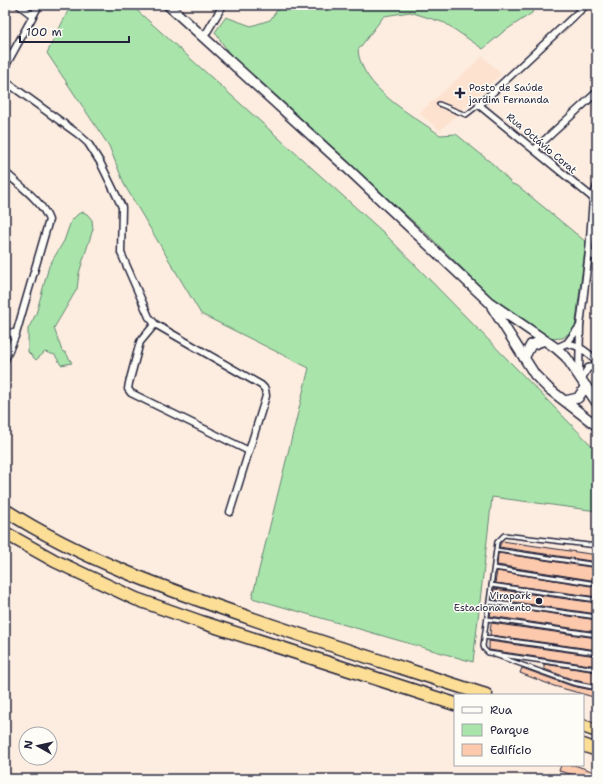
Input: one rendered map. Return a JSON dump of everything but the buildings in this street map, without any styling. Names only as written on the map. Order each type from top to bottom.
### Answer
[{"type":"highway","points":[[5,510],[64,545],[122,572],[254,619],[483,694]]},
{"type":"highway","points":[[5,533],[75,571],[136,599],[201,622],[454,704]]},
{"type":"highway","points":[[584,726],[597,731]]},
{"type":"highway","points":[[584,745],[597,750]]},
{"type":"main road","points":[[168,5],[346,167],[489,302],[542,341],[556,348],[569,361],[597,403]]},
{"type":"main road","points":[[489,302],[535,375],[549,389],[597,426]]},
{"type":"main road","points":[[524,358],[531,345],[542,341]]},
{"type":"main road","points":[[565,401],[578,398],[582,380]]},
{"type":"street","points":[[19,5],[32,15]]},
{"type":"street","points":[[5,68],[32,15],[39,5]]},
{"type":"street","points":[[204,37],[223,5]]},
{"type":"street","points":[[479,104],[586,5]]},
{"type":"street","points":[[5,81],[78,134],[88,143],[100,162],[122,207],[121,254],[149,317],[155,324],[261,385],[265,389],[266,396],[230,512]]},
{"type":"street","points":[[535,149],[597,92]]},
{"type":"street","name":"Rua Octávio Corat","points":[[479,104],[593,198]]},
{"type":"street","points":[[5,172],[46,212],[49,220],[16,334],[5,360]]},
{"type":"street","points":[[582,380],[580,326],[589,252],[593,198],[597,186]]},
{"type":"street","points":[[589,252],[597,260]]},
{"type":"street","points":[[155,324],[140,342],[128,390],[131,393],[249,451]]},
{"type":"street","points":[[556,348],[567,343],[580,326]]},
{"type":"street","points":[[5,331],[16,334]]},
{"type":"street","points":[[567,343],[581,347],[597,361]]},
{"type":"street","points":[[582,380],[588,368],[597,366]]},
{"type":"lane","points":[[439,104],[466,115],[479,104]]},
{"type":"lane","points":[[597,546],[504,535],[497,542],[484,637],[484,649],[488,653],[573,684],[597,688]]},
{"type":"lane","points":[[496,550],[597,565]]},
{"type":"lane","points":[[494,568],[597,584]]},
{"type":"lane","points":[[491,585],[597,600]]},
{"type":"lane","points":[[489,602],[597,618]]},
{"type":"lane","points":[[487,619],[597,635]]},
{"type":"lane","points":[[484,637],[597,653]]},
{"type":"lane","points":[[488,653],[597,669]]},
{"type":"shaded area","name":"Posto de Saúde jardim Fernanda","points":[[483,56],[501,74],[440,131],[419,113]]},
{"type":"green space","points":[[71,5],[131,5],[383,232],[597,451],[597,511],[492,497],[473,662],[252,598],[309,368],[201,314],[125,186],[109,146],[47,53]]},
{"type":"green space","points":[[281,5],[535,5],[532,13],[503,32],[483,49],[445,23],[410,12],[384,16],[358,50],[361,64],[368,76],[390,99],[440,135],[456,134],[494,165],[512,184],[518,186],[586,242],[575,328],[563,338],[549,339],[506,311],[425,232],[234,61],[215,32],[226,17],[251,26],[270,20]]},
{"type":"green space","points":[[597,196],[597,251],[594,241]]},
{"type":"green space","points":[[83,212],[92,220],[93,229],[79,273],[77,289],[54,328],[62,351],[66,353],[72,363],[61,365],[55,355],[45,352],[36,360],[28,352],[28,329],[36,314],[49,266],[64,241],[71,221],[78,214]]},
{"type":"place","name":"Posto de Saúde jardim Fernanda","points":[[460,93]]},
{"type":"place","name":"Virapark Estacionamento","points":[[539,601]]}]
